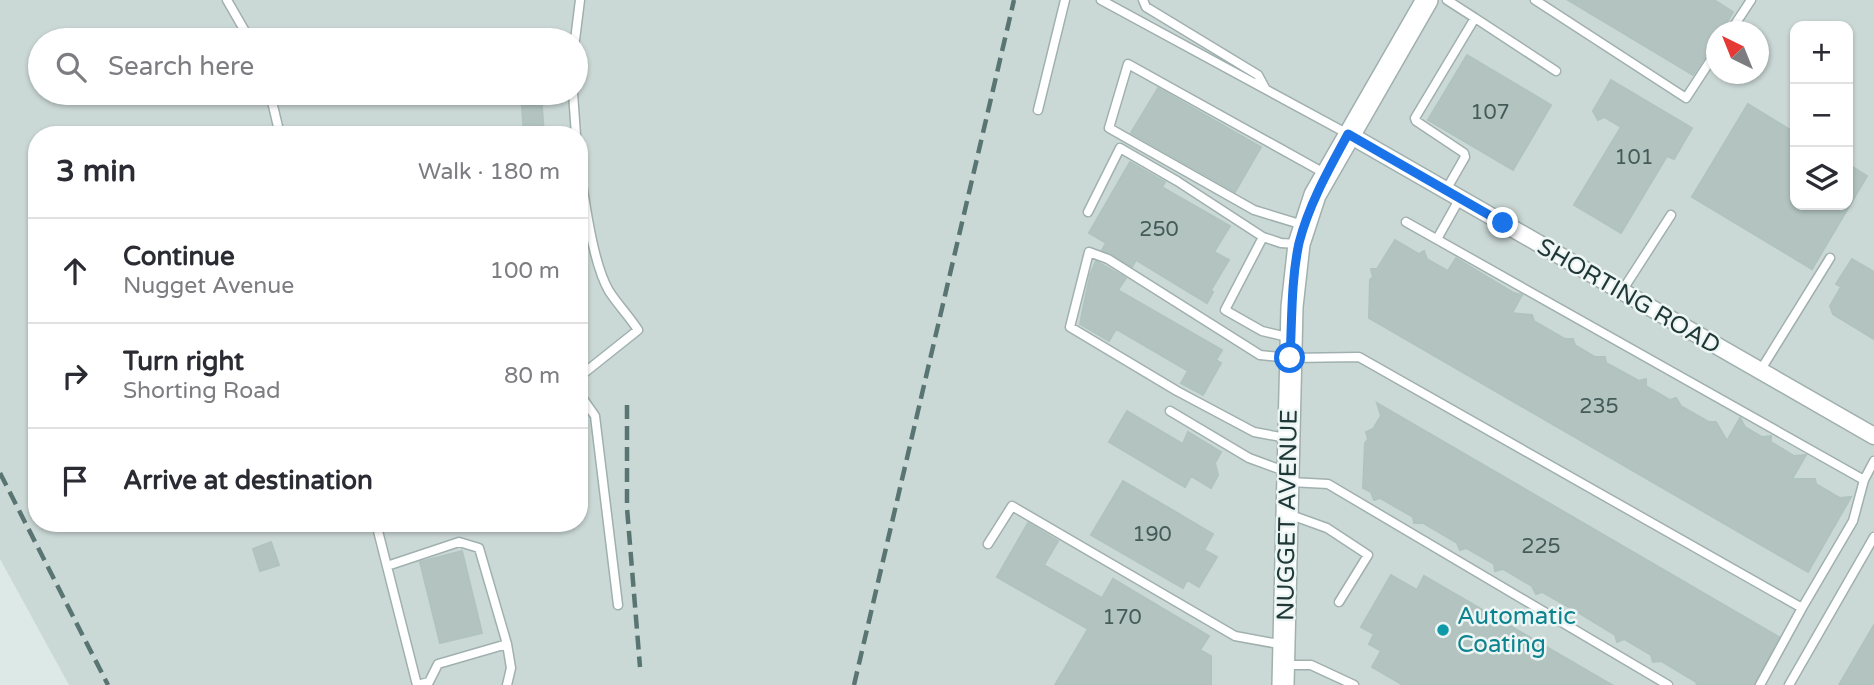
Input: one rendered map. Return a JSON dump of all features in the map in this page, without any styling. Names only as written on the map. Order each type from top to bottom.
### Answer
[{"type":"street","name":"NUGGET AVENUE","points":[[1283,665],[1291,348],[1302,235],[1315,195],[1326,174],[1427,0]]},
{"type":"street","name":"SHORTING ROAD","points":[[1348,134],[1874,436]]},
{"type":"lane","points":[[227,0],[243,28]]},
{"type":"lane","points":[[576,28],[580,0]]},
{"type":"lane","points":[[1038,110],[1065,0]]},
{"type":"lane","points":[[1101,0],[1348,134]]},
{"type":"lane","points":[[1143,0],[1146,7],[1258,75],[1265,88]]},
{"type":"lane","points":[[1447,0],[1556,71]]},
{"type":"lane","points":[[1535,0],[1686,98],[1706,68]]},
{"type":"lane","points":[[1737,21],[1751,0]]},
{"type":"lane","points":[[1437,239],[1465,157],[1464,153],[1415,118],[1475,18]]},
{"type":"lane","points":[[1302,235],[1109,128],[1128,64],[1326,174]]},
{"type":"lane","points":[[273,105],[278,126]]},
{"type":"lane","points":[[574,105],[575,126]]},
{"type":"lane","points":[[1087,212],[1120,148],[1263,237],[1281,243],[1302,235]]},
{"type":"lane","points":[[1622,291],[1671,215]]},
{"type":"lane","points":[[588,217],[609,290],[638,330],[588,370]]},
{"type":"lane","points":[[1406,222],[1864,480]]},
{"type":"lane","points":[[1263,237],[1225,310],[1291,348]]},
{"type":"lane","points":[[1288,438],[1254,432],[1177,391],[1070,327],[1089,252],[1108,259],[1260,355],[1291,348],[1359,357],[1802,608]]},
{"type":"lane","points":[[1760,371],[1830,258]]},
{"type":"lane","points":[[588,406],[595,416],[618,605]]},
{"type":"lane","points":[[1170,411],[1249,458],[1287,477],[1328,484],[1668,685]]},
{"type":"lane","points":[[1760,685],[1853,521],[1864,480],[1874,461]]},
{"type":"lane","points":[[988,544],[1012,506],[1283,665],[1311,665],[1354,685]]},
{"type":"lane","points":[[1288,513],[1327,528],[1368,555],[1339,602]]},
{"type":"lane","points":[[378,532],[417,685],[429,683],[438,664],[507,644]]},
{"type":"lane","points":[[1789,685],[1874,537]]},
{"type":"lane","points":[[387,566],[459,542],[479,548],[507,644],[511,667],[506,685]]},
{"type":"shaded area","points":[[0,0],[1874,0],[1874,685],[69,685],[0,559]]},
{"type":"building","points":[[1568,0],[1714,0],[1733,12],[1728,21],[1706,21],[1706,56],[1693,75]]},
{"type":"building","points":[[1467,55],[1551,105],[1513,170],[1428,120]]},
{"type":"building","points":[[1611,80],[1692,128],[1674,159],[1667,156],[1621,233],[1574,205],[1621,127],[1604,117],[1598,120],[1593,111]]},
{"type":"building","points":[[1158,88],[1261,147],[1235,192],[1131,133]]},
{"type":"building","points":[[1748,104],[1790,130],[1790,210],[1847,210],[1812,269],[1692,197]]},
{"type":"building","points":[[522,105],[542,105],[543,126],[523,126]]},
{"type":"building","points":[[1130,162],[1165,182],[1162,187],[1230,226],[1214,252],[1229,260],[1211,290],[1213,292],[1207,303],[1136,260],[1132,267],[1102,250],[1106,243],[1089,233]]},
{"type":"building","points":[[1853,167],[1867,176],[1853,200]]},
{"type":"building","points":[[1395,240],[1419,254],[1424,251],[1427,259],[1448,271],[1456,258],[1514,293],[1522,295],[1512,313],[1532,315],[1534,321],[1565,339],[1573,339],[1575,345],[1595,357],[1605,357],[1606,363],[1639,381],[1646,379],[1646,386],[1670,400],[1676,398],[1681,406],[1709,422],[1716,422],[1727,441],[1740,418],[1745,427],[1762,437],[1771,436],[1771,442],[1794,456],[1806,455],[1792,479],[1815,479],[1816,484],[1840,498],[1851,497],[1808,572],[1369,318],[1370,280],[1373,277],[1371,269],[1377,269]]},
{"type":"building","points":[[1852,259],[1874,272],[1874,339],[1833,314],[1830,306],[1841,287],[1836,284]]},
{"type":"building","points":[[1096,261],[1126,278],[1118,290],[1222,350],[1216,360],[1221,363],[1203,395],[1181,383],[1188,371],[1116,329],[1109,341],[1080,324],[1090,275]]},
{"type":"building","points":[[1377,403],[1779,637],[1754,685],[1697,685],[1661,661],[1653,662],[1651,655],[1624,639],[1617,642],[1615,635],[1579,613],[1572,614],[1570,608],[1542,592],[1536,594],[1532,586],[1503,569],[1495,571],[1494,564],[1466,548],[1460,550],[1457,543],[1423,523],[1414,523],[1413,517],[1380,498],[1374,500],[1371,492],[1363,488],[1365,443],[1368,439],[1366,432],[1373,429],[1381,416]]},
{"type":"building","points":[[1127,411],[1183,444],[1188,432],[1221,452],[1215,463],[1218,475],[1211,488],[1191,476],[1185,487],[1109,442]]},
{"type":"building","points":[[1123,481],[1213,534],[1204,550],[1217,557],[1199,587],[1187,580],[1183,588],[1091,535]]},
{"type":"building","points":[[1028,523],[1058,541],[1044,565],[1102,598],[1113,579],[1209,636],[1200,650],[1211,656],[1211,685],[1055,685],[1088,629],[997,577]]},
{"type":"building","points":[[271,542],[279,565],[260,571],[253,549]]},
{"type":"building","points":[[462,551],[482,633],[440,643],[420,562]]},
{"type":"building","name":"Automatic Coating","points":[[1391,575],[1417,590],[1424,576],[1612,685],[1403,685],[1372,667],[1381,651],[1369,644],[1374,634],[1361,627]]},
{"type":"building","points":[[1874,625],[1874,685],[1839,685]]},
{"type":"railway","points":[[854,685],[1014,0]]},
{"type":"railway","points":[[627,405],[627,508],[640,667]]},
{"type":"railway","points":[[0,473],[28,528]]},
{"type":"railway","points":[[30,532],[108,685]]},
{"type":"place","name":"Automatic Coating","points":[[1443,630]]},
{"type":"route","points":[[1290,358],[1299,244],[1315,195],[1348,134],[1503,223]]}]
